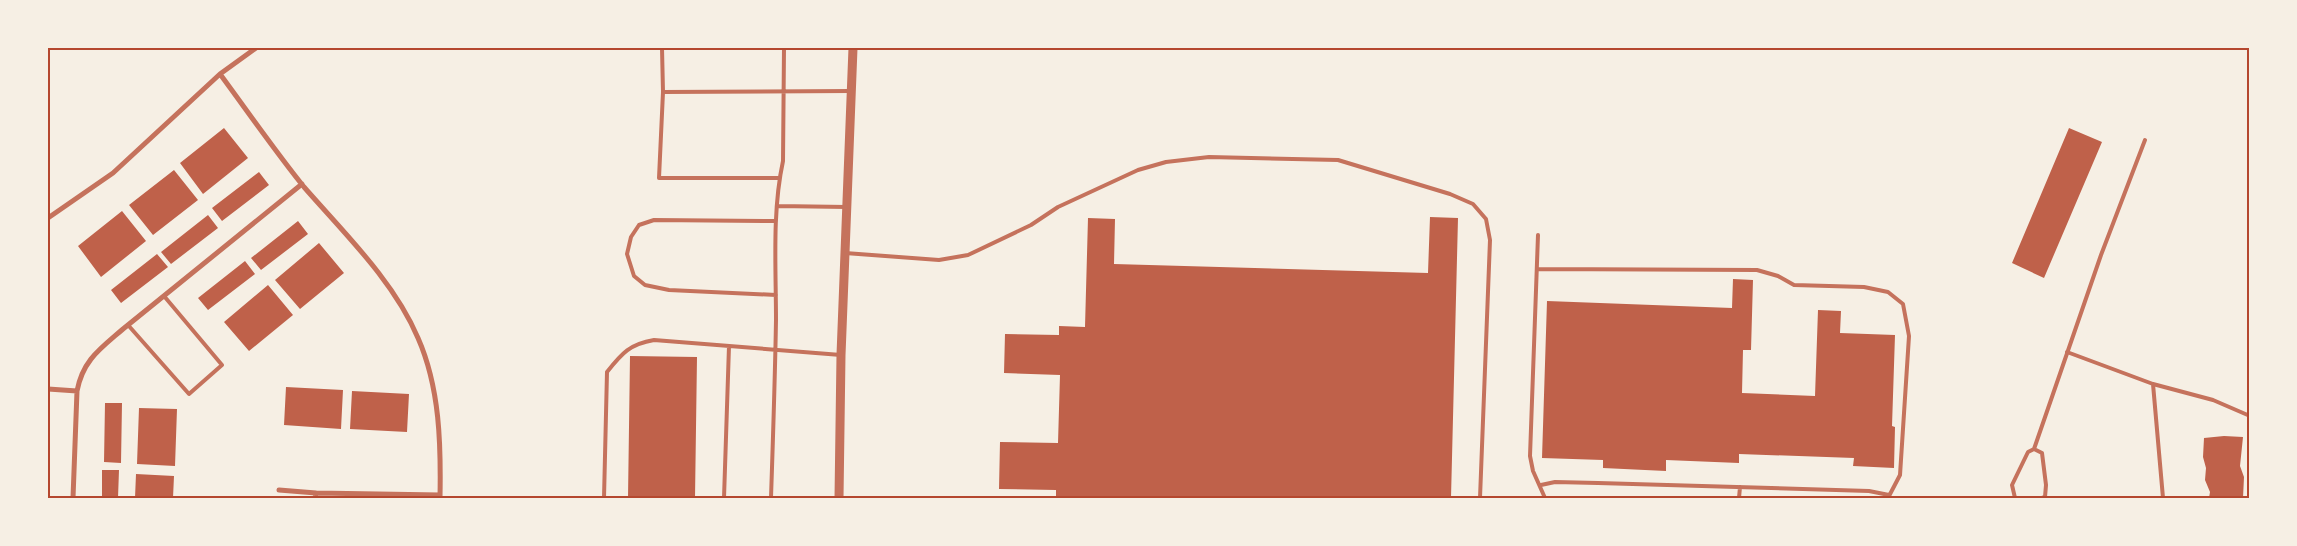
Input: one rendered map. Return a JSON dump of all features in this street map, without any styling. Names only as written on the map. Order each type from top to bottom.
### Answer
[{"type":"street","points":[[48,218],[113,173],[220,74],[256,48]]},
{"type":"street","points":[[839,498],[841,355],[853,48]]},
{"type":"street","points":[[220,74],[302,184],[394,293],[419,340],[436,401],[440,497],[315,496],[279,490]]},
{"type":"street","points":[[73,498],[77,391],[86,364],[128,325],[302,184]]},
{"type":"street","points":[[48,389],[77,391]]},
{"type":"lane","points":[[662,48],[663,92],[659,178],[779,178]]},
{"type":"lane","points":[[771,498],[776,349],[776,221],[779,178],[783,161],[782,91],[784,48]]},
{"type":"lane","points":[[663,92],[852,91]]},
{"type":"lane","points":[[2015,498],[2012,485],[2028,452],[2034,449],[2101,255],[2145,140]]},
{"type":"lane","points":[[845,253],[939,260],[968,255],[1030,225],[1058,207],[1138,170],[1166,162],[1209,157],[1338,160],[1450,194],[1474,204],[1486,219],[1490,240],[1480,498]]},
{"type":"lane","points":[[777,206],[847,207]]},
{"type":"lane","points":[[776,221],[654,220],[639,225],[631,237],[627,254],[634,276],[645,285],[669,290],[776,295]]},
{"type":"lane","points":[[1538,235],[1530,456],[1533,471],[1541,485],[1545,498]]},
{"type":"lane","points":[[1537,269],[1757,270],[1778,276],[1794,285],[1864,286],[1888,292],[1903,304],[1910,336],[1900,475],[1888,497],[1869,491],[1555,482],[1541,485]]},
{"type":"lane","points":[[128,325],[189,394],[222,365],[164,296]]},
{"type":"lane","points":[[604,498],[608,372],[619,356],[637,342],[654,340],[841,355]]},
{"type":"lane","points":[[724,498],[729,346]]},
{"type":"lane","points":[[2067,352],[2153,384],[2213,400],[2250,416]]},
{"type":"lane","points":[[2153,384],[2163,498]]},
{"type":"lane","points":[[2034,449],[2042,453],[2046,484],[2045,497],[2042,498]]},
{"type":"lane","points":[[1739,498],[1740,487]]},
{"type":"building","points":[[224,128],[248,158],[203,194],[180,163]]},
{"type":"building","points":[[2069,128],[2102,142],[2044,278],[2012,263]]},
{"type":"building","points":[[174,170],[198,200],[153,235],[129,205]]},
{"type":"building","points":[[259,172],[269,185],[222,221],[212,208]]},
{"type":"building","points":[[122,211],[146,241],[101,277],[78,246]]},
{"type":"building","points":[[208,215],[218,228],[171,264],[161,252]]},
{"type":"building","points":[[1430,217],[1458,218],[1451,498],[1056,498],[1056,490],[999,489],[1000,442],[1058,443],[1060,375],[1004,373],[1005,334],[1059,335],[1059,326],[1085,327],[1088,218],[1115,219],[1114,264],[1428,273]]},
{"type":"building","points":[[298,221],[308,234],[261,270],[251,258]]},
{"type":"building","points":[[319,243],[344,273],[300,309],[275,280]]},
{"type":"building","points":[[157,254],[168,267],[121,303],[111,290]]},
{"type":"building","points":[[245,261],[255,274],[208,310],[198,298]]},
{"type":"building","points":[[1733,279],[1753,280],[1751,350],[1743,350],[1742,393],[1815,396],[1818,310],[1841,311],[1840,333],[1895,335],[1892,426],[1895,427],[1894,468],[1853,466],[1854,458],[1739,454],[1739,463],[1666,460],[1666,471],[1603,468],[1603,460],[1542,458],[1547,301],[1732,308]]},
{"type":"building","points":[[268,285],[293,315],[249,351],[224,322]]},
{"type":"building","points":[[630,356],[697,357],[695,498],[628,498]]},
{"type":"building","points":[[286,387],[343,390],[341,429],[284,425]]},
{"type":"building","points":[[352,391],[409,394],[407,432],[350,429]]},
{"type":"building","points":[[105,403],[122,403],[121,463],[104,462]]},
{"type":"building","points":[[139,408],[177,409],[175,466],[137,464]]},
{"type":"building","points":[[2243,437],[2240,466],[2244,477],[2243,498],[2209,498],[2210,492],[2205,480],[2206,468],[2203,457],[2204,438]]},
{"type":"building","points":[[102,470],[119,470],[118,498],[102,498]]},
{"type":"building","points":[[136,474],[174,476],[173,498],[135,498]]}]
